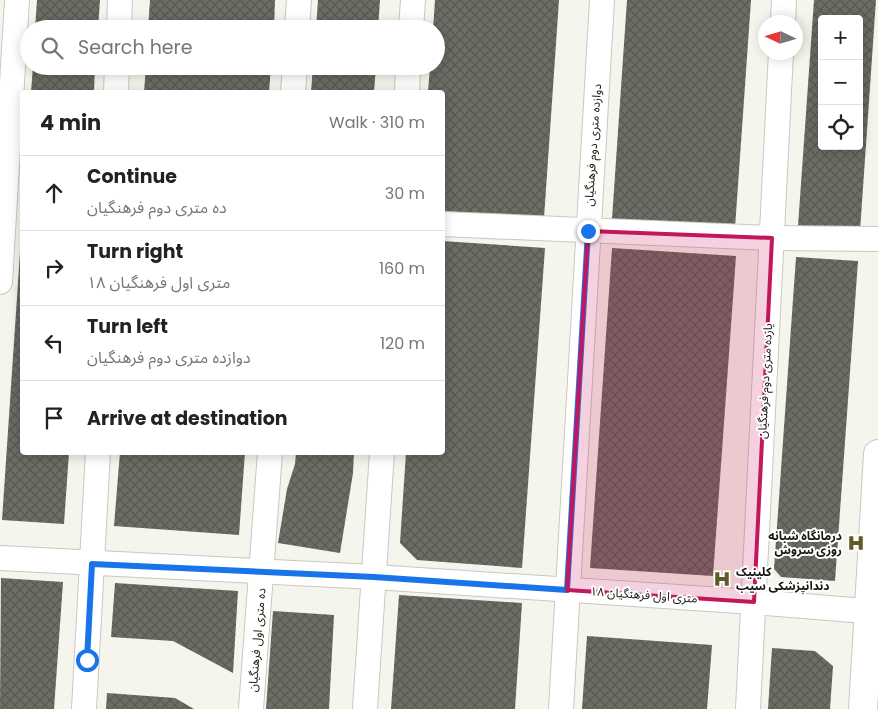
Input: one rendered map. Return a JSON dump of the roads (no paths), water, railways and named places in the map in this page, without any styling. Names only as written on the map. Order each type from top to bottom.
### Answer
[{"type":"main road","points":[[863,709],[873,612],[878,454]]},
{"type":"street","points":[[0,282],[17,0]]},
{"type":"street","points":[[119,20],[120,0]]},
{"type":"street","points":[[298,20],[299,0]]},
{"type":"street","points":[[412,20],[413,0]]},
{"type":"street","name":"دوازده متری دوم فرهنگیان","points":[[560,709],[602,0]]},
{"type":"street","points":[[783,15],[784,0]]},
{"type":"street","name":"یازده متری دوم فرهنگیان","points":[[748,709],[781,60]]},
{"type":"street","points":[[116,90],[117,75]]},
{"type":"street","points":[[293,90],[294,75]]},
{"type":"street","points":[[406,90],[407,75]]},
{"type":"street","points":[[445,224],[772,238],[878,239]]},
{"type":"street","points":[[84,709],[98,455]]},
{"type":"street","name":"ده متری اول فرهنگیان","points":[[252,709],[270,455]]},
{"type":"street","points":[[365,709],[382,455]]},
{"type":"street","name":"۱۸ متری اول فرهنگیان","points":[[0,558],[374,577],[754,602],[873,612]]},
{"type":"place","name":"درمانگاه شبانه روزی سروش","points":[[856,543]]},
{"type":"place","name":"کلینیک دندانپزشکی سیب","points":[[722,579]]}]
